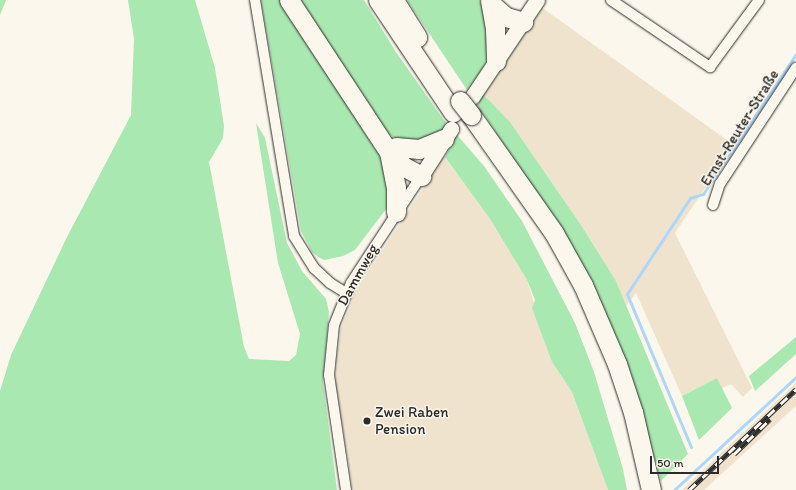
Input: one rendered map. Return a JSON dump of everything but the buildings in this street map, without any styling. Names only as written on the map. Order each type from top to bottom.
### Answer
[{"type":"highway","points":[[289,0],[376,134],[393,149],[414,164],[421,176]]},
{"type":"highway","points":[[378,0],[459,117],[554,233],[583,285],[617,364],[633,412],[643,488]]},
{"type":"highway","points":[[394,0],[459,117]]},
{"type":"highway","points":[[495,1],[506,17],[523,22]]},
{"type":"highway","points":[[495,1],[496,61]]},
{"type":"highway","points":[[393,149],[419,149],[459,117]]},
{"type":"highway","points":[[393,149],[396,212]]},
{"type":"street","points":[[256,0],[294,236],[307,260],[318,273],[346,293]]},
{"type":"street","name":"Dammweg","points":[[346,490],[329,375],[331,336],[346,293],[396,212],[537,0]]},
{"type":"street","points":[[611,0],[710,67],[759,0]]},
{"type":"street","name":"Ernst-Reuter-Straße","points":[[713,205],[720,184],[796,68]]},
{"type":"shaded area","points":[[541,7],[734,145],[675,233],[752,388],[743,397],[731,384],[722,388],[717,378],[682,396],[636,293],[626,306],[616,281],[581,225],[510,122],[483,94]]},
{"type":"shaded area","points":[[444,156],[490,219],[527,280],[552,362],[572,392],[608,490],[353,490],[336,386],[337,357],[341,328],[356,290]]},
{"type":"shaded area","points":[[796,383],[796,406],[704,490],[682,490]]},
{"type":"green space","points":[[0,0],[6,0],[0,15]]},
{"type":"green space","points":[[128,0],[195,0],[215,68],[224,126],[223,138],[209,162],[244,347],[249,359],[289,361],[296,355],[300,334],[278,263],[256,123],[265,138],[287,243],[302,271],[326,299],[329,312],[323,382],[337,490],[0,490],[0,391],[11,355],[67,237],[131,115],[134,39]]},
{"type":"green space","points":[[261,0],[281,0],[371,137],[382,159],[388,182],[387,208],[355,250],[343,256],[324,260],[318,257],[312,252],[301,231]]},
{"type":"green space","points":[[295,0],[364,0],[396,52],[446,123],[444,129],[433,138],[403,142],[390,135],[376,123]]},
{"type":"green space","points":[[407,0],[480,0],[485,13],[487,59],[483,69],[467,90]]},
{"type":"green space","points":[[483,94],[510,122],[581,225],[616,281],[688,454],[661,481],[641,410],[538,197],[478,105]]},
{"type":"green space","points":[[457,135],[484,166],[522,221],[575,323],[594,372],[623,469],[627,490],[608,490],[572,392],[552,362],[532,308],[535,300],[527,280],[490,219],[445,157]]},
{"type":"green space","points":[[796,337],[796,354],[755,391],[749,376]]},
{"type":"green space","points":[[717,378],[732,408],[699,440],[682,396]]},
{"type":"waterway","points":[[691,447],[627,294],[690,198],[703,194],[796,54]]},
{"type":"waterway","points":[[674,490],[796,377]]},
{"type":"railway","points":[[689,490],[796,389]]},
{"type":"railway","points":[[734,454],[770,419]]},
{"type":"place","name":"Zwei Raben Pension","points":[[367,421]]}]
